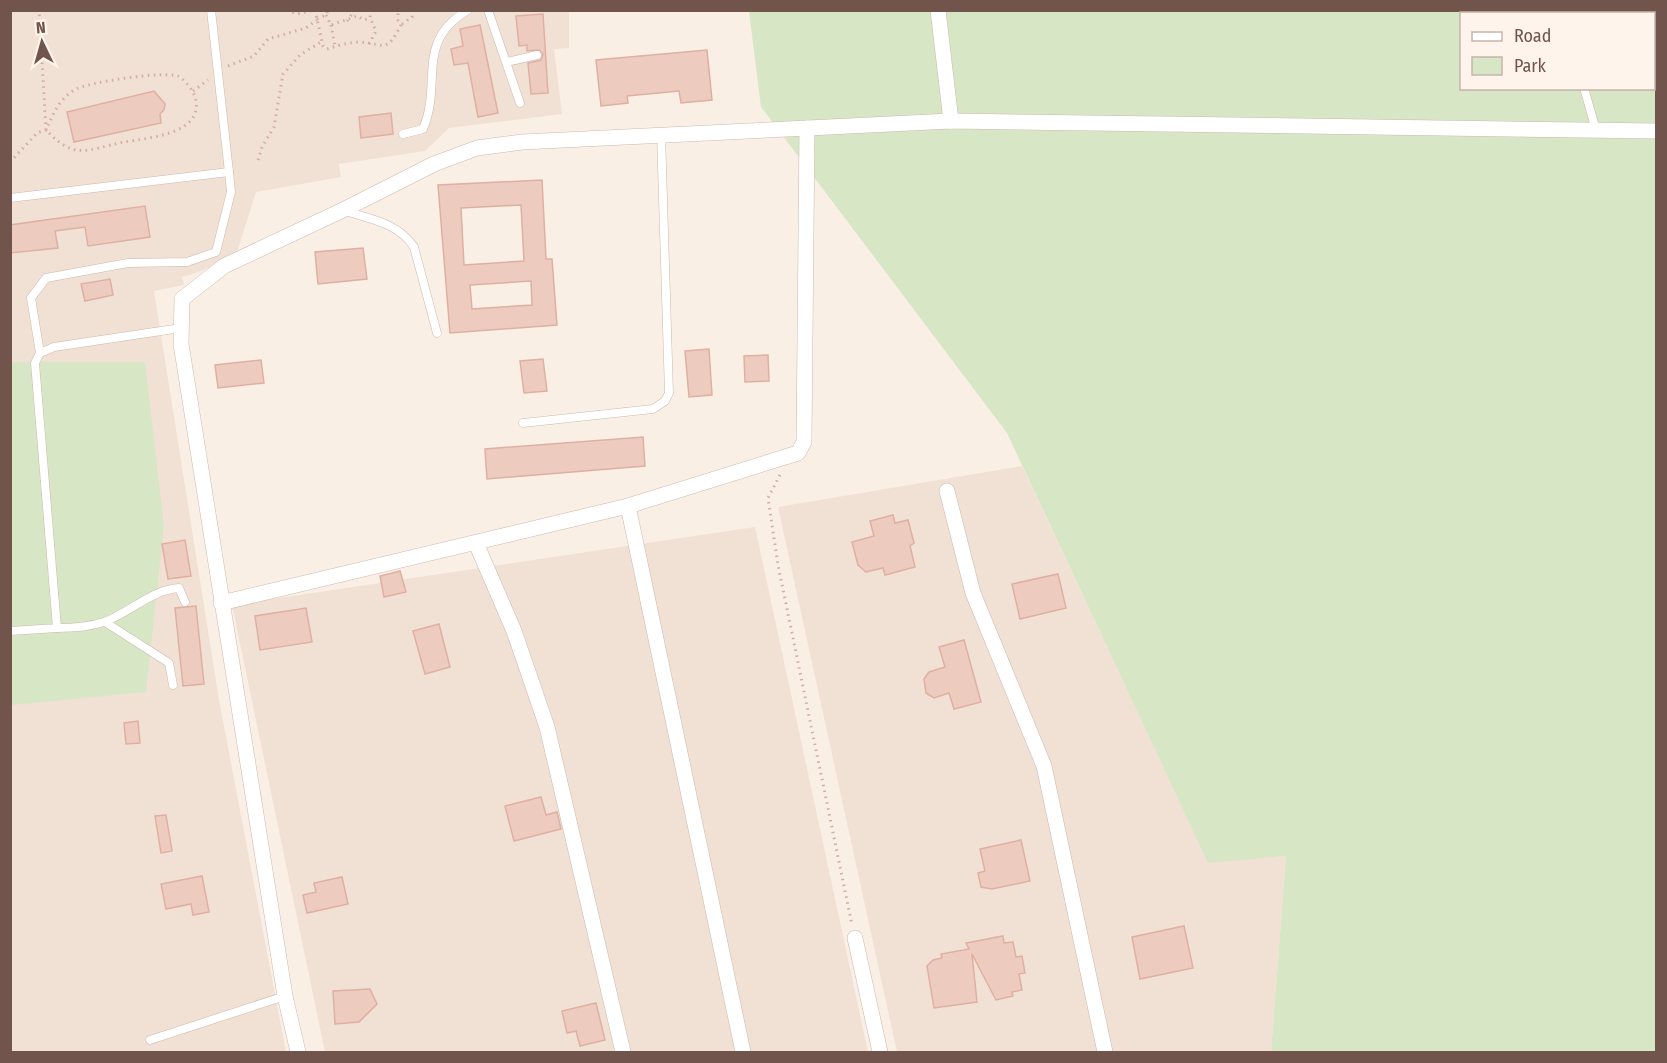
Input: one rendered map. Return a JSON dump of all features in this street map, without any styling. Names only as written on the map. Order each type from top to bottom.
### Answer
[{"type":"street","points":[[938,10],[951,121]]},
{"type":"street","points":[[298,1053],[285,996],[181,344],[182,299],[224,266],[434,164],[477,148],[522,142],[951,121],[1656,131]]},
{"type":"street","points":[[221,603],[628,506],[798,453],[804,442],[807,128]]},
{"type":"street","points":[[947,491],[973,593],[1044,766],[1104,1053]]},
{"type":"street","points":[[628,506],[743,1053]]},
{"type":"street","points":[[476,543],[514,631],[547,727],[623,1053]]},
{"type":"street","points":[[855,938],[880,1053]]},
{"type":"lane","points":[[57,628],[35,363],[40,353],[31,298],[46,278],[128,263],[187,262],[216,252],[231,192],[211,10]]},
{"type":"lane","points":[[403,134],[423,129],[429,114],[434,51],[449,22],[468,10]]},
{"type":"lane","points":[[488,10],[520,103]]},
{"type":"lane","points":[[507,62],[537,55]]},
{"type":"lane","points":[[1585,90],[1596,130]]},
{"type":"lane","points":[[523,423],[652,409],[664,401],[669,393],[661,134]]},
{"type":"lane","points":[[10,198],[229,172]]},
{"type":"lane","points":[[343,210],[396,227],[408,238],[414,247],[437,333]]},
{"type":"lane","points":[[40,353],[54,347],[181,328]]},
{"type":"lane","points":[[10,631],[83,627],[105,622],[165,589],[179,588],[185,602]]},
{"type":"lane","points":[[105,622],[169,663],[173,685]]},
{"type":"lane","points":[[150,1040],[285,996]]},
{"type":"path","points":[[10,162],[37,133],[46,130],[58,104],[76,88],[152,74],[178,76],[193,91],[197,104],[191,121],[176,132],[80,152],[63,148],[46,130],[39,10]]},
{"type":"path","points":[[287,10],[297,14],[314,10],[322,42],[327,49],[360,42],[380,47],[388,43],[401,25],[412,16],[412,10]]},
{"type":"path","points":[[193,91],[217,73],[254,56],[268,39],[306,28],[326,15],[328,10]]},
{"type":"path","points":[[346,22],[355,10]]},
{"type":"path","points":[[368,44],[376,31],[370,18],[371,10]]},
{"type":"path","points":[[398,10],[398,20],[401,25]]},
{"type":"path","points":[[326,15],[331,25],[335,46]]},
{"type":"path","points":[[331,25],[346,22],[357,16],[364,20],[370,18]]},
{"type":"path","points":[[258,160],[262,147],[274,127],[283,74],[300,55],[322,42]]},
{"type":"path","points":[[789,457],[768,498],[778,565],[855,938]]},
{"type":"shaded area","points":[[10,11],[569,11],[569,48],[554,49],[562,114],[449,128],[425,151],[339,164],[341,177],[256,192],[236,255],[182,277],[184,285],[154,291],[219,700],[286,1052],[11,1052]]},
{"type":"shaded area","points":[[1022,466],[1208,862],[1286,856],[1271,1052],[897,1052],[778,507]]},
{"type":"shaded area","points":[[755,527],[868,1052],[325,1052],[232,605]]},
{"type":"green space","points":[[749,11],[1656,11],[1656,1052],[1271,1052],[1286,856],[1208,863],[1007,433],[761,107]]},
{"type":"green space","points":[[11,362],[145,362],[164,526],[146,692],[11,705]]},
{"type":"building","points":[[543,14],[548,93],[531,94],[528,63],[541,60],[543,54],[539,50],[527,51],[527,45],[519,46],[516,16]]},
{"type":"building","points":[[480,25],[498,113],[478,117],[468,63],[454,65],[451,49],[463,46],[460,29]]},
{"type":"building","points":[[707,50],[712,100],[681,103],[679,91],[627,96],[628,103],[601,106],[596,60]]},
{"type":"building","points":[[154,91],[165,104],[160,114],[161,123],[74,142],[67,112]]},
{"type":"building","points":[[391,113],[393,134],[361,138],[359,117]]},
{"type":"building","points":[[542,180],[546,259],[552,259],[557,325],[450,333],[438,185]],"holes":[[[521,205],[524,261],[464,265],[461,208]],[[531,281],[532,305],[472,309],[470,285]]]},
{"type":"building","points":[[145,206],[150,237],[88,246],[85,227],[55,231],[58,248],[10,253],[10,225]]},
{"type":"building","points":[[363,248],[367,279],[318,284],[315,252]]},
{"type":"building","points":[[110,279],[113,295],[85,301],[81,284]]},
{"type":"building","points":[[709,349],[712,395],[689,397],[685,351]]},
{"type":"building","points":[[768,355],[769,381],[745,382],[744,356]]},
{"type":"building","points":[[543,359],[547,391],[524,393],[520,361]]},
{"type":"building","points":[[261,360],[264,383],[218,388],[215,365]]},
{"type":"building","points":[[643,437],[645,466],[487,479],[485,449]]},
{"type":"building","points":[[893,515],[895,523],[908,520],[914,543],[910,546],[915,567],[885,575],[883,568],[866,572],[858,565],[852,542],[874,536],[870,521]]},
{"type":"building","points":[[185,540],[191,576],[168,579],[162,544]]},
{"type":"building","points":[[400,571],[406,592],[384,597],[380,576]]},
{"type":"building","points":[[1058,574],[1066,608],[1020,619],[1012,584]]},
{"type":"building","points":[[196,606],[204,684],[183,686],[175,608]]},
{"type":"building","points":[[306,608],[312,642],[260,650],[255,616]]},
{"type":"building","points":[[439,624],[450,667],[425,674],[413,631]]},
{"type":"building","points":[[964,640],[981,702],[954,709],[949,693],[934,698],[926,693],[924,679],[929,672],[945,667],[939,647]]},
{"type":"building","points":[[138,721],[140,743],[126,744],[124,723]]},
{"type":"building","points":[[541,797],[546,815],[557,812],[561,829],[514,841],[505,806]]},
{"type":"building","points":[[166,815],[172,851],[161,853],[155,816]]},
{"type":"building","points":[[1021,840],[1030,881],[992,889],[981,887],[978,873],[985,871],[980,849]]},
{"type":"building","points":[[202,876],[209,912],[193,915],[191,904],[166,909],[161,884]]},
{"type":"building","points":[[342,877],[348,904],[307,913],[303,895],[316,892],[314,883]]},
{"type":"building","points":[[1184,926],[1193,968],[1140,979],[1132,937]]},
{"type":"building","points":[[1003,936],[1004,943],[1013,942],[1016,957],[1022,956],[1025,973],[1019,974],[1022,990],[1012,992],[1013,996],[996,1000],[972,954],[977,1002],[934,1008],[927,966],[933,960],[942,958],[941,954],[969,949],[966,943]]},
{"type":"building","points":[[370,989],[377,1004],[359,1022],[335,1024],[333,991]]},
{"type":"building","points":[[596,1003],[605,1040],[580,1046],[576,1031],[567,1033],[562,1011]]}]
